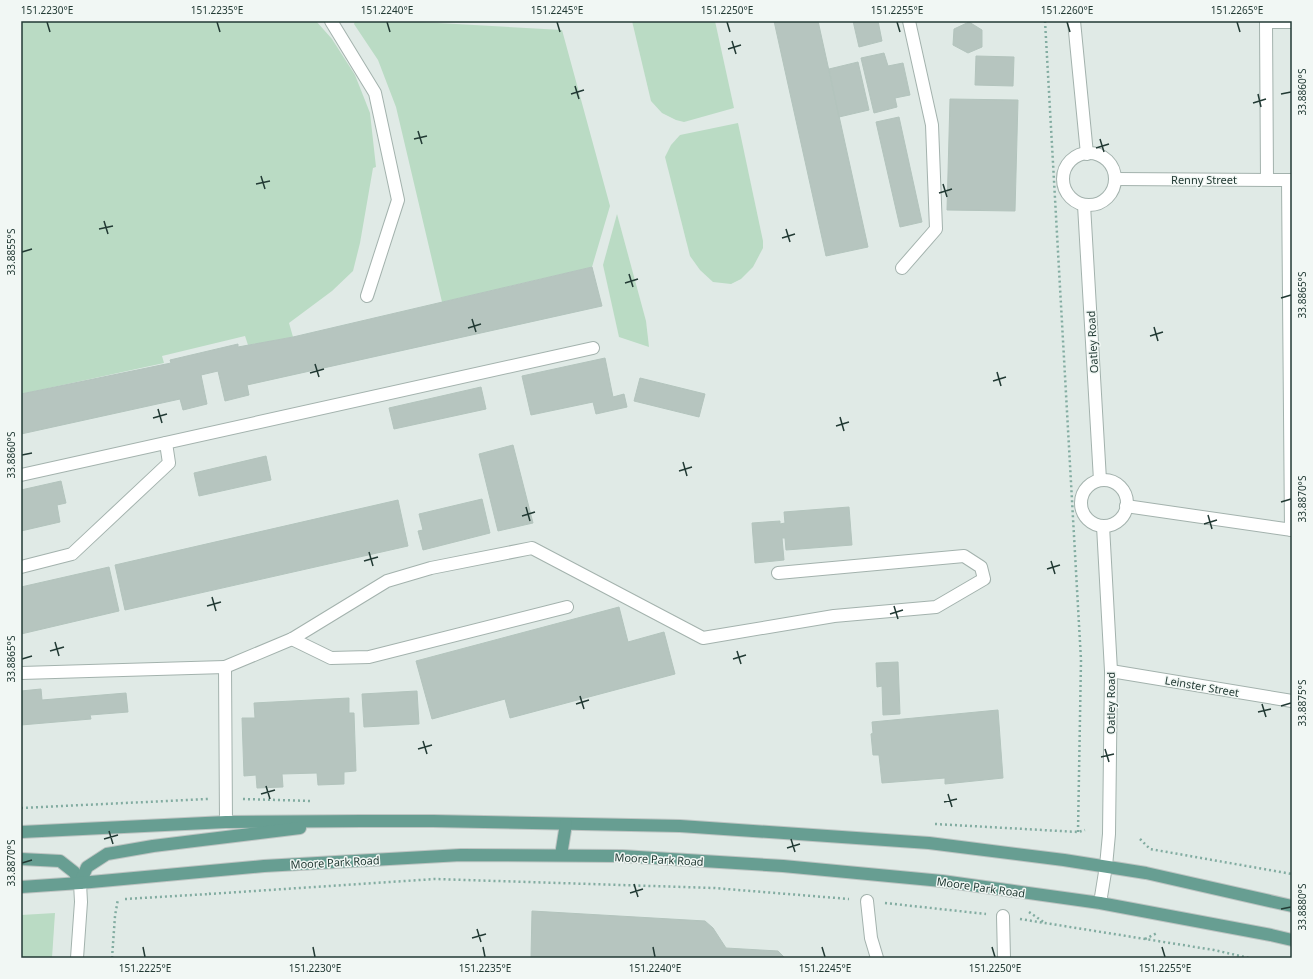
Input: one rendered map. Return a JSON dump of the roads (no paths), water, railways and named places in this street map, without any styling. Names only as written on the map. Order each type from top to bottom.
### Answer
[{"type":"main road","points":[[80,883],[87,867],[107,854],[161,845],[362,821]]},
{"type":"main road","points":[[21,832],[226,822],[433,821],[680,826],[921,843],[1106,866],[1146,872],[1292,906]]},
{"type":"main road","points":[[561,855],[566,824]]},
{"type":"main road","name":"Moore Park Road","points":[[21,887],[264,866],[461,854],[622,856],[790,867],[942,881],[1100,904],[1292,940]]},
{"type":"main road","points":[[21,859],[60,861],[74,872],[80,883]]},
{"type":"street","points":[[331,21],[375,93],[398,200],[367,296]]},
{"type":"street","points":[[902,268],[936,229],[932,125],[908,21]]},
{"type":"street","points":[[1074,21],[1087,154]]},
{"type":"street","points":[[1267,180],[1266,22],[1292,22]]},
{"type":"street","points":[[1087,154],[1096,154],[1110,163],[1114,171],[1115,179],[1111,194],[1106,199],[1092,205],[1084,205],[1076,202],[1070,197],[1063,182],[1067,166],[1072,160],[1087,154]]},
{"type":"street","name":"Renny Street","points":[[1115,179],[1290,180]]},
{"type":"street","points":[[1126,506],[1292,530],[1290,180]]},
{"type":"street","name":"Oatley Road","points":[[1084,205],[1100,480]]},
{"type":"street","points":[[21,475],[593,348]]},
{"type":"street","points":[[21,567],[72,554],[169,463],[166,443]]},
{"type":"street","points":[[1100,480],[1117,484],[1123,490],[1126,498],[1126,506],[1120,519],[1114,524],[1103,526],[1095,524],[1086,518],[1082,511],[1082,496],[1086,489],[1100,480]]},
{"type":"street","name":"Oatley Road","points":[[1100,904],[1109,834],[1111,671],[1103,526]]},
{"type":"street","points":[[21,673],[225,667],[292,639],[387,582],[431,568],[532,548],[703,638],[834,616],[936,607],[984,579],[981,568],[964,556],[778,573]]},
{"type":"street","points":[[292,639],[331,658],[369,657],[567,607]]},
{"type":"street","points":[[225,667],[226,822]]},
{"type":"street","name":"Leinster Street","points":[[1111,671],[1292,701]]},
{"type":"street","points":[[77,958],[81,902],[80,883]]},
{"type":"street","points":[[866,901],[871,938],[877,958]]},
{"type":"street","points":[[1003,916],[1004,958]]}]
